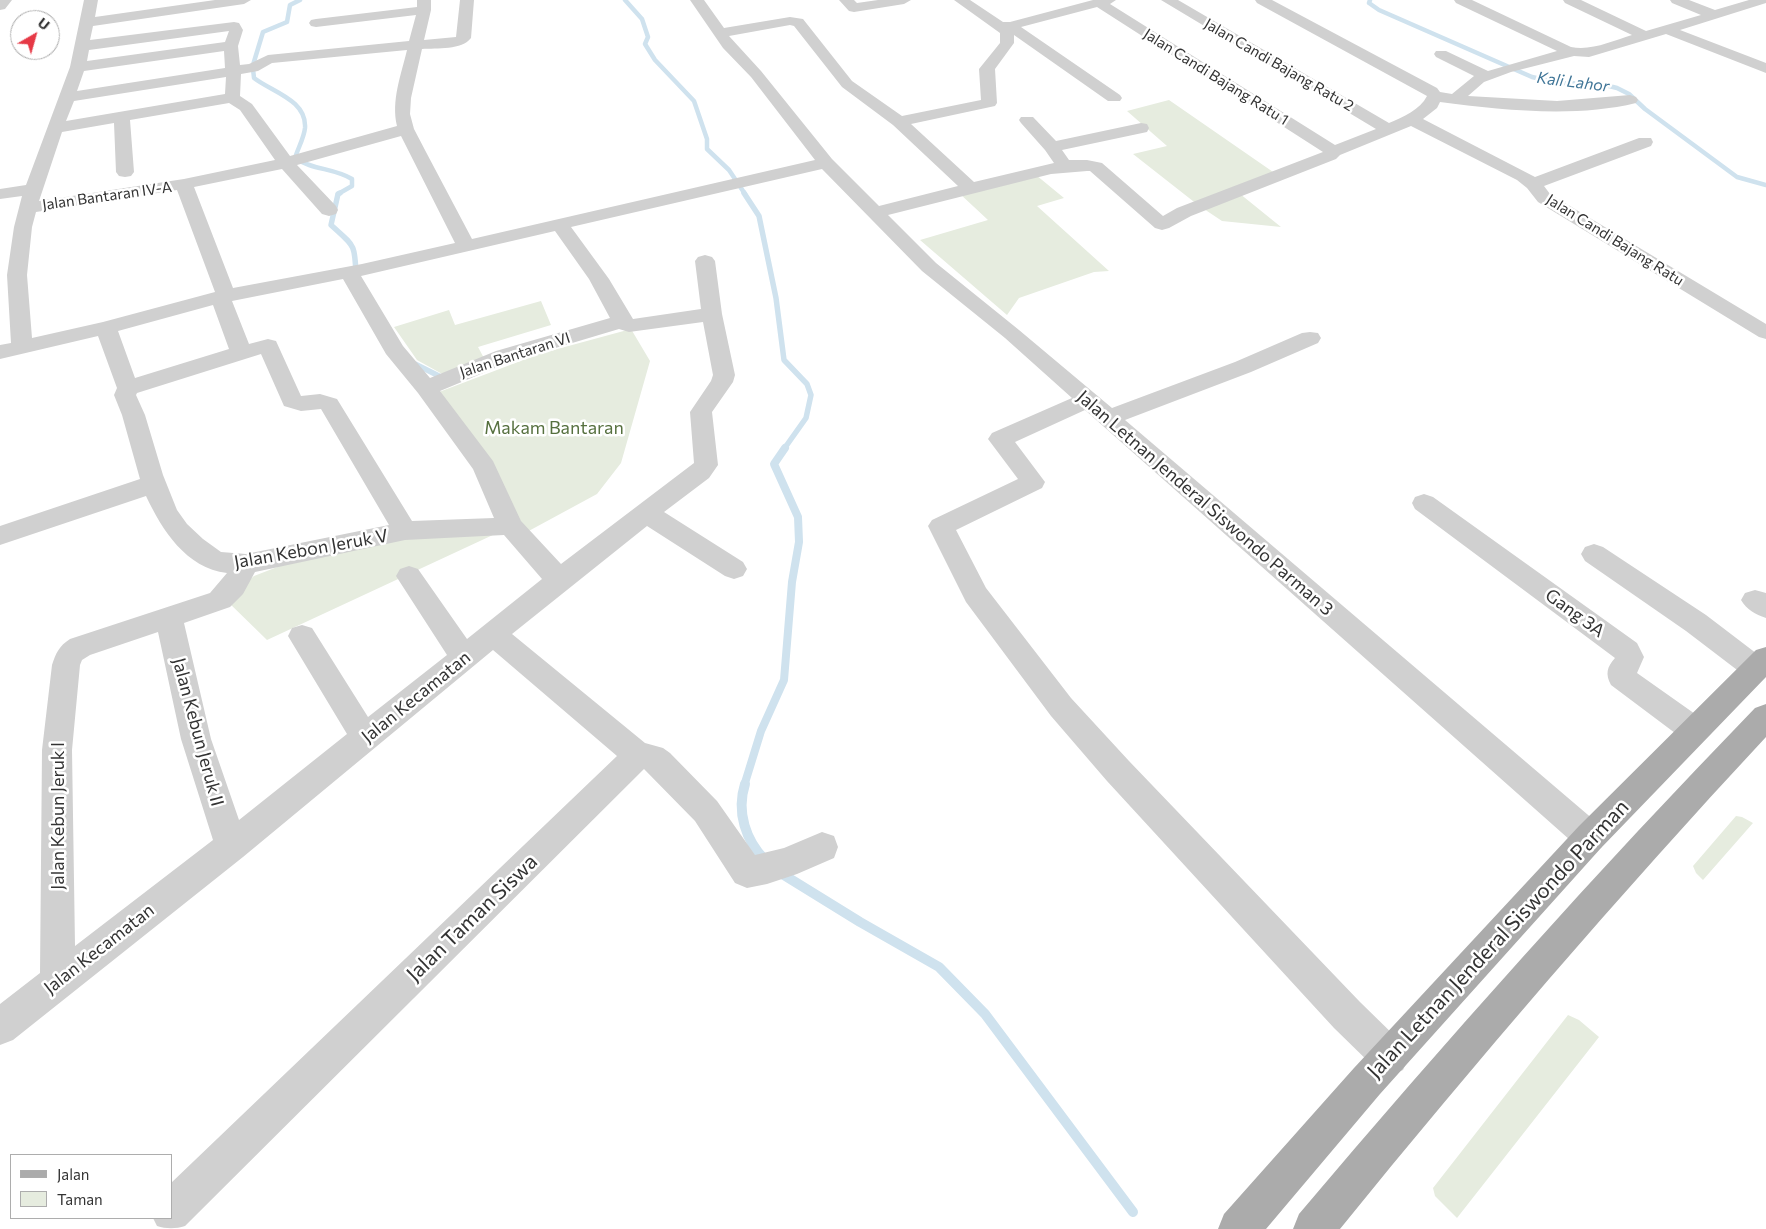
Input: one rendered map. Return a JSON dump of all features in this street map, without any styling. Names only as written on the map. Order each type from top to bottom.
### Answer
[{"type":"main road","name":"Jalan Letnan Jenderal Siswondo Parman","points":[[1239,1229],[1390,1057],[1590,836],[1761,663]]},
{"type":"main road","points":[[1314,1229],[1537,964],[1674,812],[1766,717]]},
{"type":"street","points":[[0,6],[5,0]]},
{"type":"street","points":[[22,346],[17,275],[23,227],[31,198],[78,67],[92,0]]},
{"type":"street","points":[[88,22],[244,0]]},
{"type":"street","points":[[66,97],[253,68],[268,59],[462,40],[464,38],[467,0]]},
{"type":"street","name":"Jalan Letnan Jenderal Siswondo Parman 3","points":[[697,0],[728,45],[756,74],[826,163],[929,267],[1012,334],[1590,836]]},
{"type":"street","points":[[846,0],[854,8],[904,0]]},
{"type":"street","points":[[961,0],[1114,98]]},
{"type":"street","name":"Jalan Candi Bajang Ratu 2","points":[[1168,0],[1389,130]]},
{"type":"street","points":[[1262,0],[1431,91],[1435,96],[1498,104],[1564,106],[1587,106],[1630,100]]},
{"type":"street","points":[[1461,0],[1572,52]]},
{"type":"street","points":[[1570,0],[1644,35]]},
{"type":"street","points":[[1677,0],[1714,15]]},
{"type":"street","points":[[1455,99],[1485,76],[1572,52],[1588,53],[1763,0]]},
{"type":"street","points":[[1004,26],[1054,9],[1104,1]]},
{"type":"street","name":"Jalan Candi Bajang Ratu 1","points":[[1104,1],[1334,151]]},
{"type":"street","points":[[316,23],[424,5],[403,98],[402,114],[406,129],[466,246]]},
{"type":"street","points":[[720,33],[790,21],[798,22],[847,84],[899,122],[969,187]]},
{"type":"street","points":[[82,46],[230,25],[234,26],[236,30],[231,46],[234,88],[232,98]]},
{"type":"street","points":[[899,122],[989,103],[987,69],[1007,42],[1004,26]]},
{"type":"street","points":[[1665,29],[1766,68]]},
{"type":"street","points":[[78,67],[231,46]]},
{"type":"street","points":[[1441,54],[1485,76]]},
{"type":"street","points":[[874,213],[969,187],[1065,166],[1084,164],[1096,166],[1162,224],[1184,212],[1330,155],[1334,151],[1412,120],[1433,102],[1435,96]]},
{"type":"street","points":[[56,128],[232,98],[246,107],[294,161],[329,210]]},
{"type":"street","points":[[122,118],[125,172]]},
{"type":"street","points":[[1027,120],[1052,147],[1065,166]]},
{"type":"street","name":"Jalan Candi Bajang Ratu","points":[[1412,120],[1523,176],[1533,184],[1544,198],[1766,333]]},
{"type":"street","points":[[1052,147],[1141,128]]},
{"type":"street","name":"Jalan Bantaran IV-A","points":[[0,194],[31,198],[184,184],[294,161],[406,129]]},
{"type":"street","points":[[1533,184],[1645,142]]},
{"type":"street","points":[[0,352],[106,328],[224,296],[355,271],[826,163]]},
{"type":"street","points":[[184,184],[221,285],[241,352]]},
{"type":"street","points":[[560,225],[599,278],[622,321]]},
{"type":"street","points":[[705,260],[712,314]]},
{"type":"street","points":[[355,271],[394,349],[441,382],[484,467],[510,526],[559,580]]},
{"type":"street","name":"Jalan Bantaran VI","points":[[441,382],[504,356],[622,321],[629,326],[712,314]]},
{"type":"street","name":"Jalan Kecamatan","points":[[0,1027],[231,846],[494,635],[559,580],[648,514],[706,466],[701,412],[722,382],[724,375],[712,314]]},
{"type":"street","points":[[106,328],[128,388]]},
{"type":"street","points":[[1310,338],[1243,367],[1000,439],[1033,482],[941,526],[976,595],[1061,707],[1118,771],[1347,1015],[1390,1057]]},
{"type":"street","name":"Jalan Kebon Jeruk V","points":[[405,531],[329,404],[321,400],[300,404],[292,401],[268,346],[241,352],[128,388],[125,395],[153,484],[167,516],[180,534],[212,560],[226,564],[246,564],[405,531],[510,526]]},
{"type":"street","points":[[0,536],[153,484]]},
{"type":"street","name":"Gang 3A","points":[[1424,503],[1627,651],[1630,657],[1628,663],[1621,671],[1622,677],[1694,730]]},
{"type":"street","points":[[648,514],[734,569]]},
{"type":"street","points":[[1594,554],[1696,623],[1761,663]]},
{"type":"street","points":[[168,618],[220,600],[233,587],[246,564]]},
{"type":"street","points":[[409,576],[464,658]]},
{"type":"street","name":"Jalan Kebun Jeruk I","points":[[58,981],[58,750],[66,665],[70,652],[80,647],[168,618]]},
{"type":"street","name":"Jalan Kebun Jeruk II","points":[[168,618],[196,739],[231,846]]},
{"type":"street","points":[[494,635],[638,755],[652,757],[659,762],[706,810],[747,872],[774,866],[822,847]]},
{"type":"street","points":[[302,636],[365,738]]},
{"type":"street","name":"Jalan Taman Siswa","points":[[172,1211],[638,755]]},
{"type":"street","points":[[154,1229],[164,1219]]},
{"type":"green space","points":[[1169,100],[1276,174],[1234,189],[1281,227],[1222,221],[1198,205],[1133,154],[1167,146],[1127,111]]},
{"type":"green space","points":[[1036,175],[1064,198],[1037,206],[1109,271],[1094,272],[1019,298],[1007,315],[920,240],[988,220],[959,193]]},
{"type":"green space","points":[[541,301],[551,325],[478,347],[485,360],[444,375],[417,360],[394,327],[449,310],[455,325]]},
{"type":"green space","name":"Makam Bantaran","points":[[631,329],[650,361],[621,463],[597,494],[525,533],[439,392],[539,354]]},
{"type":"green space","points":[[495,534],[267,640],[226,600],[254,576],[285,564],[403,538]]},
{"type":"green space","points":[[1736,816],[1753,823],[1703,880],[1696,873],[1693,866]]},
{"type":"green space","points":[[1568,1015],[1579,1020],[1599,1037],[1457,1218],[1435,1196],[1433,1188]]},
{"type":"waterway","points":[[253,65],[263,32],[287,22],[290,5],[300,0]]},
{"type":"waterway","points":[[625,0],[642,19],[648,37],[645,44],[655,60],[694,101],[707,139],[707,149],[729,170],[745,194]]},
{"type":"waterway","name":"Kali Lahor","points":[[1370,0],[1369,3],[1379,10],[1532,77],[1559,83],[1601,84],[1617,88],[1629,94],[1645,109],[1737,177],[1766,185]]},
{"type":"waterway","points":[[253,69],[254,78],[287,98],[300,110],[304,118],[305,128],[295,158],[309,165],[345,175],[352,179],[352,186],[338,194]]},
{"type":"waterway","points":[[744,193],[759,216],[776,298],[784,360],[807,384],[811,395],[806,418],[784,449]]},
{"type":"waterway","points":[[338,194],[331,225],[352,246],[356,275]]},
{"type":"waterway","points":[[415,364],[441,377],[447,377]]},
{"type":"waterway","points":[[744,786],[761,731],[784,680],[792,582],[799,542],[798,517],[774,464],[785,448]]},
{"type":"waterway","points":[[745,784],[742,795],[744,825],[753,844],[765,860]]},
{"type":"waterway","points":[[779,872],[860,922],[939,967],[985,1014],[1133,1212]]}]
